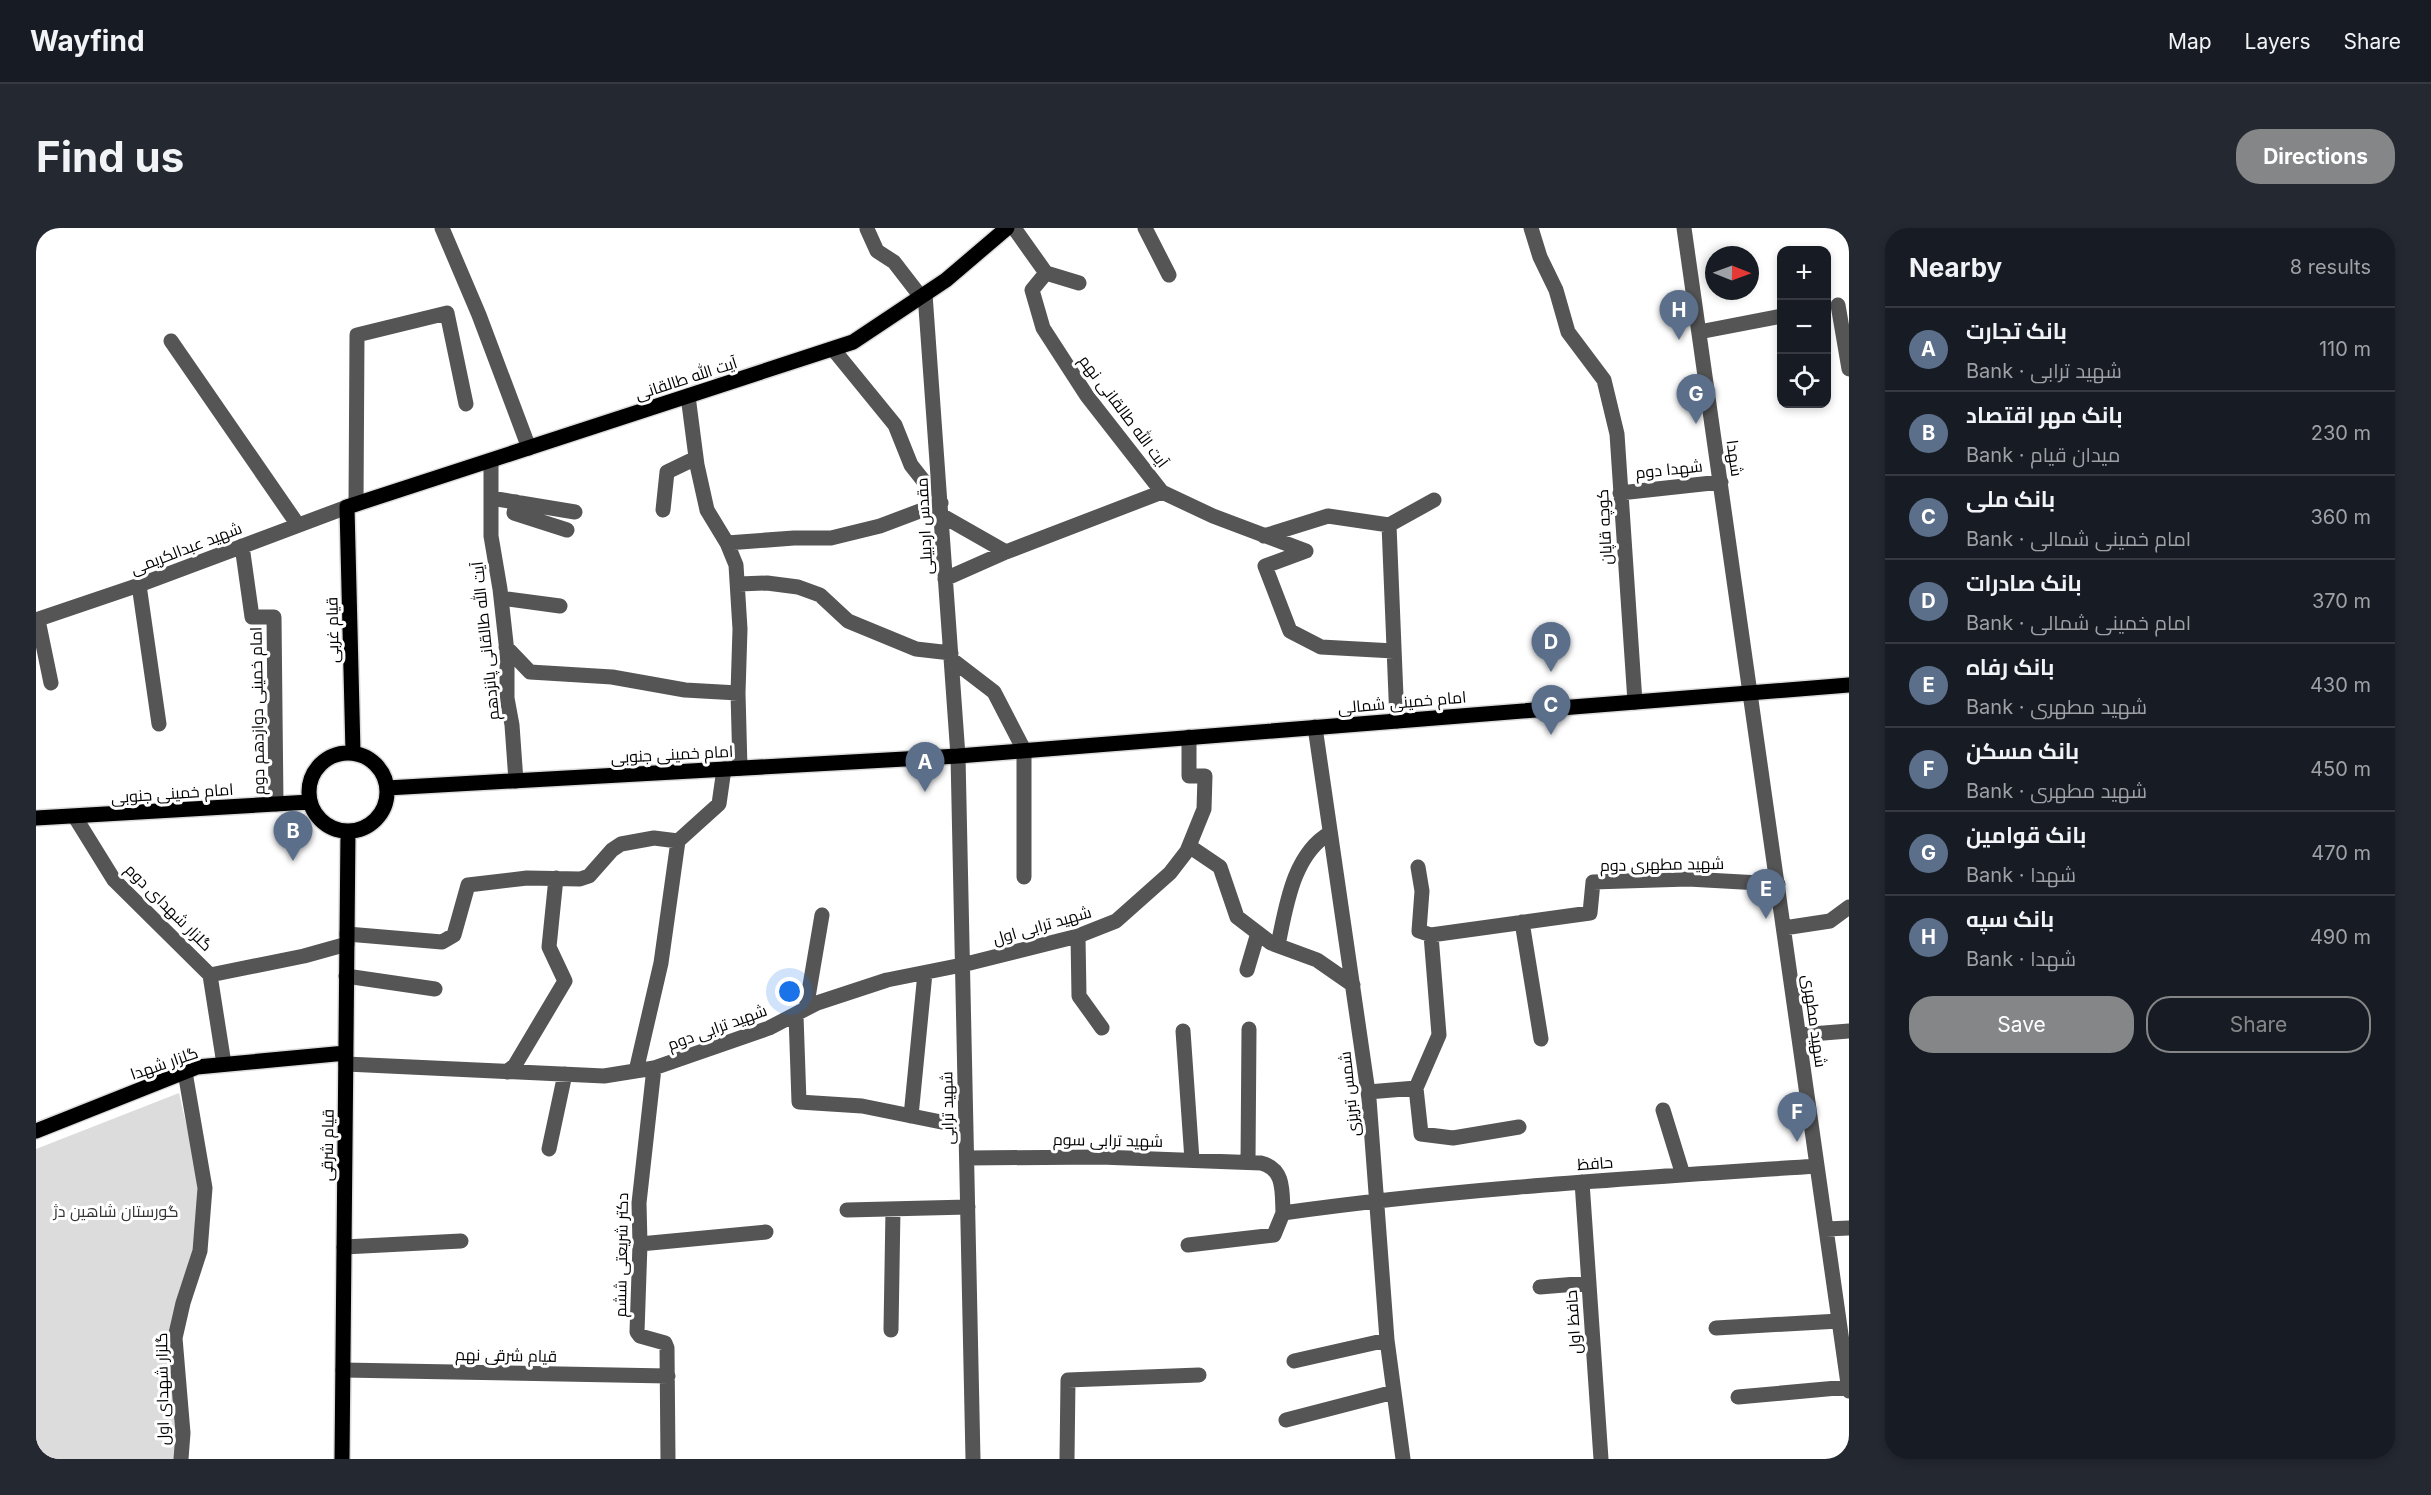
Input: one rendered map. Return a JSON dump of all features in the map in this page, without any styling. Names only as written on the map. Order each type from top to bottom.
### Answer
[{"type":"main road","name":"آیت الله طالقانی","points":[[352,506],[853,342],[946,280],[1007,228]]},
{"type":"main road","name":"قیام غربی","points":[[352,506],[353,752]]},
{"type":"main road","name":"امام خمینی شمالی","points":[[958,756],[1849,685]]},
{"type":"main road","points":[[353,752],[365,756],[376,764],[384,775],[387,788],[386,801],[377,818],[361,829],[348,831],[335,829],[315,814],[310,802],[309,789],[312,777],[318,766],[334,755],[353,752]]},
{"type":"main road","name":"امام خمینی جنوبی","points":[[387,788],[958,756]]},
{"type":"main road","name":"امام خمینی جنوبی","points":[[36,818],[310,802]]},
{"type":"main road","name":"قیام شرقی","points":[[342,1459],[348,831]]},
{"type":"main road","name":"گلزار شهدا","points":[[36,1131],[197,1067],[346,1058]]},
{"type":"street","points":[[442,228],[479,315],[529,448]]},
{"type":"street","points":[[1014,228],[1046,273],[1079,283]]},
{"type":"street","points":[[1145,228],[1169,275]]},
{"type":"street","name":"کوچه قاپان","points":[[1531,228],[1540,257],[1556,290],[1568,332],[1586,358],[1596,367],[1604,380],[1610,399],[1617,434],[1635,702]]},
{"type":"street","name":"شهدا","points":[[1684,228],[1751,692]]},
{"type":"street","points":[[867,230],[877,251],[894,262],[923,296]]},
{"type":"street","name":"آیت الله طالقانی نهم","points":[[1046,273],[1032,290],[1043,328],[1087,396],[1162,492]]},
{"type":"street","name":"مقدس اردبیلی","points":[[923,296],[958,756]]},
{"type":"street","points":[[1838,305],[1849,369]]},
{"type":"street","points":[[352,506],[357,335],[447,313],[466,404]]},
{"type":"street","points":[[1699,332],[1777,317]]},
{"type":"street","points":[[171,341],[298,525]]},
{"type":"street","points":[[833,349],[895,425],[911,465],[941,509],[1006,552]]},
{"type":"street","points":[[688,396],[696,458],[707,510],[727,543],[736,565],[739,584],[740,768]]},
{"type":"street","points":[[663,510],[667,472],[696,458]]},
{"type":"street","name":"آیت الله طالقانی پانزدهم","points":[[491,460],[491,536],[501,598],[506,647],[507,698],[512,725],[516,781]]},
{"type":"street","name":"شهدا دوم","points":[[1620,493],[1721,482]]},
{"type":"street","points":[[945,579],[1006,552],[1162,492],[1213,516],[1306,551],[1265,566],[1290,631],[1321,647],[1394,651]]},
{"type":"street","points":[[491,498],[575,512]]},
{"type":"street","points":[[1264,536],[1328,516],[1389,525],[1434,500]]},
{"type":"street","points":[[516,502],[514,513],[567,530]]},
{"type":"street","name":"شهید عبدالکریمی","points":[[37,620],[139,585],[352,506]]},
{"type":"street","points":[[727,543],[831,538],[941,509]]},
{"type":"street","points":[[1389,525],[1397,721]]},
{"type":"street","name":"امام خمینی دوازدهم دوم","points":[[242,546],[252,617],[274,617],[276,804]]},
{"type":"street","points":[[739,584],[767,583],[798,587],[820,595],[848,621],[916,650],[951,656],[994,692],[1024,750],[1024,877]]},
{"type":"street","points":[[139,585],[159,724]]},
{"type":"street","points":[[501,598],[560,606]]},
{"type":"street","points":[[37,620],[51,683]]},
{"type":"street","points":[[506,647],[530,672],[612,677],[685,690],[738,693]]},
{"type":"street","name":"شهید مطهری","points":[[1751,692],[1849,1389]]},
{"type":"street","name":"شمس تبریزی","points":[[1315,727],[1368,1092],[1387,1340],[1403,1459]]},
{"type":"street","name":"شهید ترابی اول","points":[[962,966],[1078,936],[1116,921],[1170,873],[1189,846],[1204,809],[1205,776],[1189,776],[1188,737]]},
{"type":"street","name":"شهید ترابی","points":[[958,756],[973,1459]]},
{"type":"street","points":[[636,1071],[660,963],[678,841],[719,804],[724,769]]},
{"type":"street","name":"گلزار شهدای دوم","points":[[75,817],[114,880],[210,975],[224,1064]]},
{"type":"street","points":[[1278,945],[1287,905],[1302,862],[1318,840],[1330,833]]},
{"type":"street","points":[[210,975],[304,956],[347,939],[442,942],[454,935],[468,885],[527,878],[589,876],[612,850],[621,844],[654,838],[678,841]]},
{"type":"street","points":[[1189,846],[1220,867],[1238,917],[1271,943],[1317,960],[1353,985]]},
{"type":"street","points":[[1418,867],[1422,891],[1419,931],[1431,935],[1439,1035],[1416,1088],[1421,1134],[1453,1138],[1519,1127]]},
{"type":"street","points":[[507,1071],[514,1065],[565,981],[549,947],[556,878]]},
{"type":"street","name":"شهید مطهری دوم","points":[[1431,935],[1590,913],[1593,882],[1688,879],[1778,884]]},
{"type":"street","points":[[1784,928],[1830,921],[1849,907]]},
{"type":"street","points":[[822,915],[801,1012],[799,1102],[862,1106],[966,1127]]},
{"type":"street","points":[[1522,922],[1541,1039]]},
{"type":"street","points":[[1247,970],[1258,933]]},
{"type":"street","points":[[1078,936],[1079,996],[1102,1028]]},
{"type":"street","name":"شهید ترابی دوم","points":[[346,1058],[604,1076],[654,1068],[769,1028],[817,1003],[887,980],[962,966]]},
{"type":"street","points":[[911,1116],[925,972]]},
{"type":"street","points":[[346,976],[435,989]]},
{"type":"street","points":[[1248,1029],[1248,1162]]},
{"type":"street","points":[[1183,1031],[1192,1160]]},
{"type":"street","points":[[1799,1035],[1849,1031]]},
{"type":"street","name":"دکتر شریعتی ششم","points":[[654,1068],[639,1203],[637,1332],[644,1338],[665,1343],[668,1376],[668,1459]]},
{"type":"street","name":"گلزار شهدای اول","points":[[181,1459],[183,1432],[175,1338],[183,1303],[200,1251],[205,1188],[185,1072]]},
{"type":"street","points":[[549,1149],[565,1074]]},
{"type":"street","points":[[1368,1092],[1416,1088]]},
{"type":"street","points":[[1663,1110],[1683,1175]]},
{"type":"street","name":"شهید ترابی سوم","points":[[967,1158],[1192,1160],[1248,1162],[1271,1166],[1278,1174],[1282,1190],[1283,1213]]},
{"type":"street","name":"حافظ","points":[[1283,1213],[1376,1200],[1582,1182],[1818,1166]]},
{"type":"street","name":"حافظ اول","points":[[1582,1182],[1601,1459]]},
{"type":"street","points":[[847,1210],[968,1207]]},
{"type":"street","points":[[891,1330],[893,1209]]},
{"type":"street","points":[[1188,1245],[1274,1235],[1283,1213]]},
{"type":"street","points":[[1826,1229],[1849,1228]]},
{"type":"street","points":[[640,1244],[766,1232]]},
{"type":"street","points":[[344,1247],[461,1240]]},
{"type":"street","points":[[1540,1287],[1589,1283]]},
{"type":"street","points":[[1716,1328],[1839,1321]]},
{"type":"street","points":[[1294,1361],[1387,1340]]},
{"type":"street","name":"قیام شرقی نهم","points":[[343,1370],[668,1376]]},
{"type":"street","points":[[1067,1459],[1068,1380],[1199,1375]]},
{"type":"street","points":[[1738,1397],[1849,1389]]},
{"type":"street","points":[[1286,1420],[1394,1392]]},
{"type":"green space","name":"گورستان شاهین دژ","points":[[179,1093],[198,1176],[197,1242],[175,1315],[180,1417],[176,1459],[36,1459],[36,1149]]},
{"type":"place","name":"بانک سپه","points":[[1679,340]]},
{"type":"place","name":"بانک قوامین","points":[[1696,424]]},
{"type":"place","name":"بانک صادرات","points":[[1551,672]]},
{"type":"place","name":"بانک ملی","points":[[1551,735]]},
{"type":"place","name":"بانک تجارت","points":[[925,792]]},
{"type":"place","name":"بانک مهر اقتصاد","points":[[293,861]]},
{"type":"place","name":"بانک رفاه","points":[[1766,919]]},
{"type":"place","name":"بانک مسکن","points":[[1797,1142]]}]
